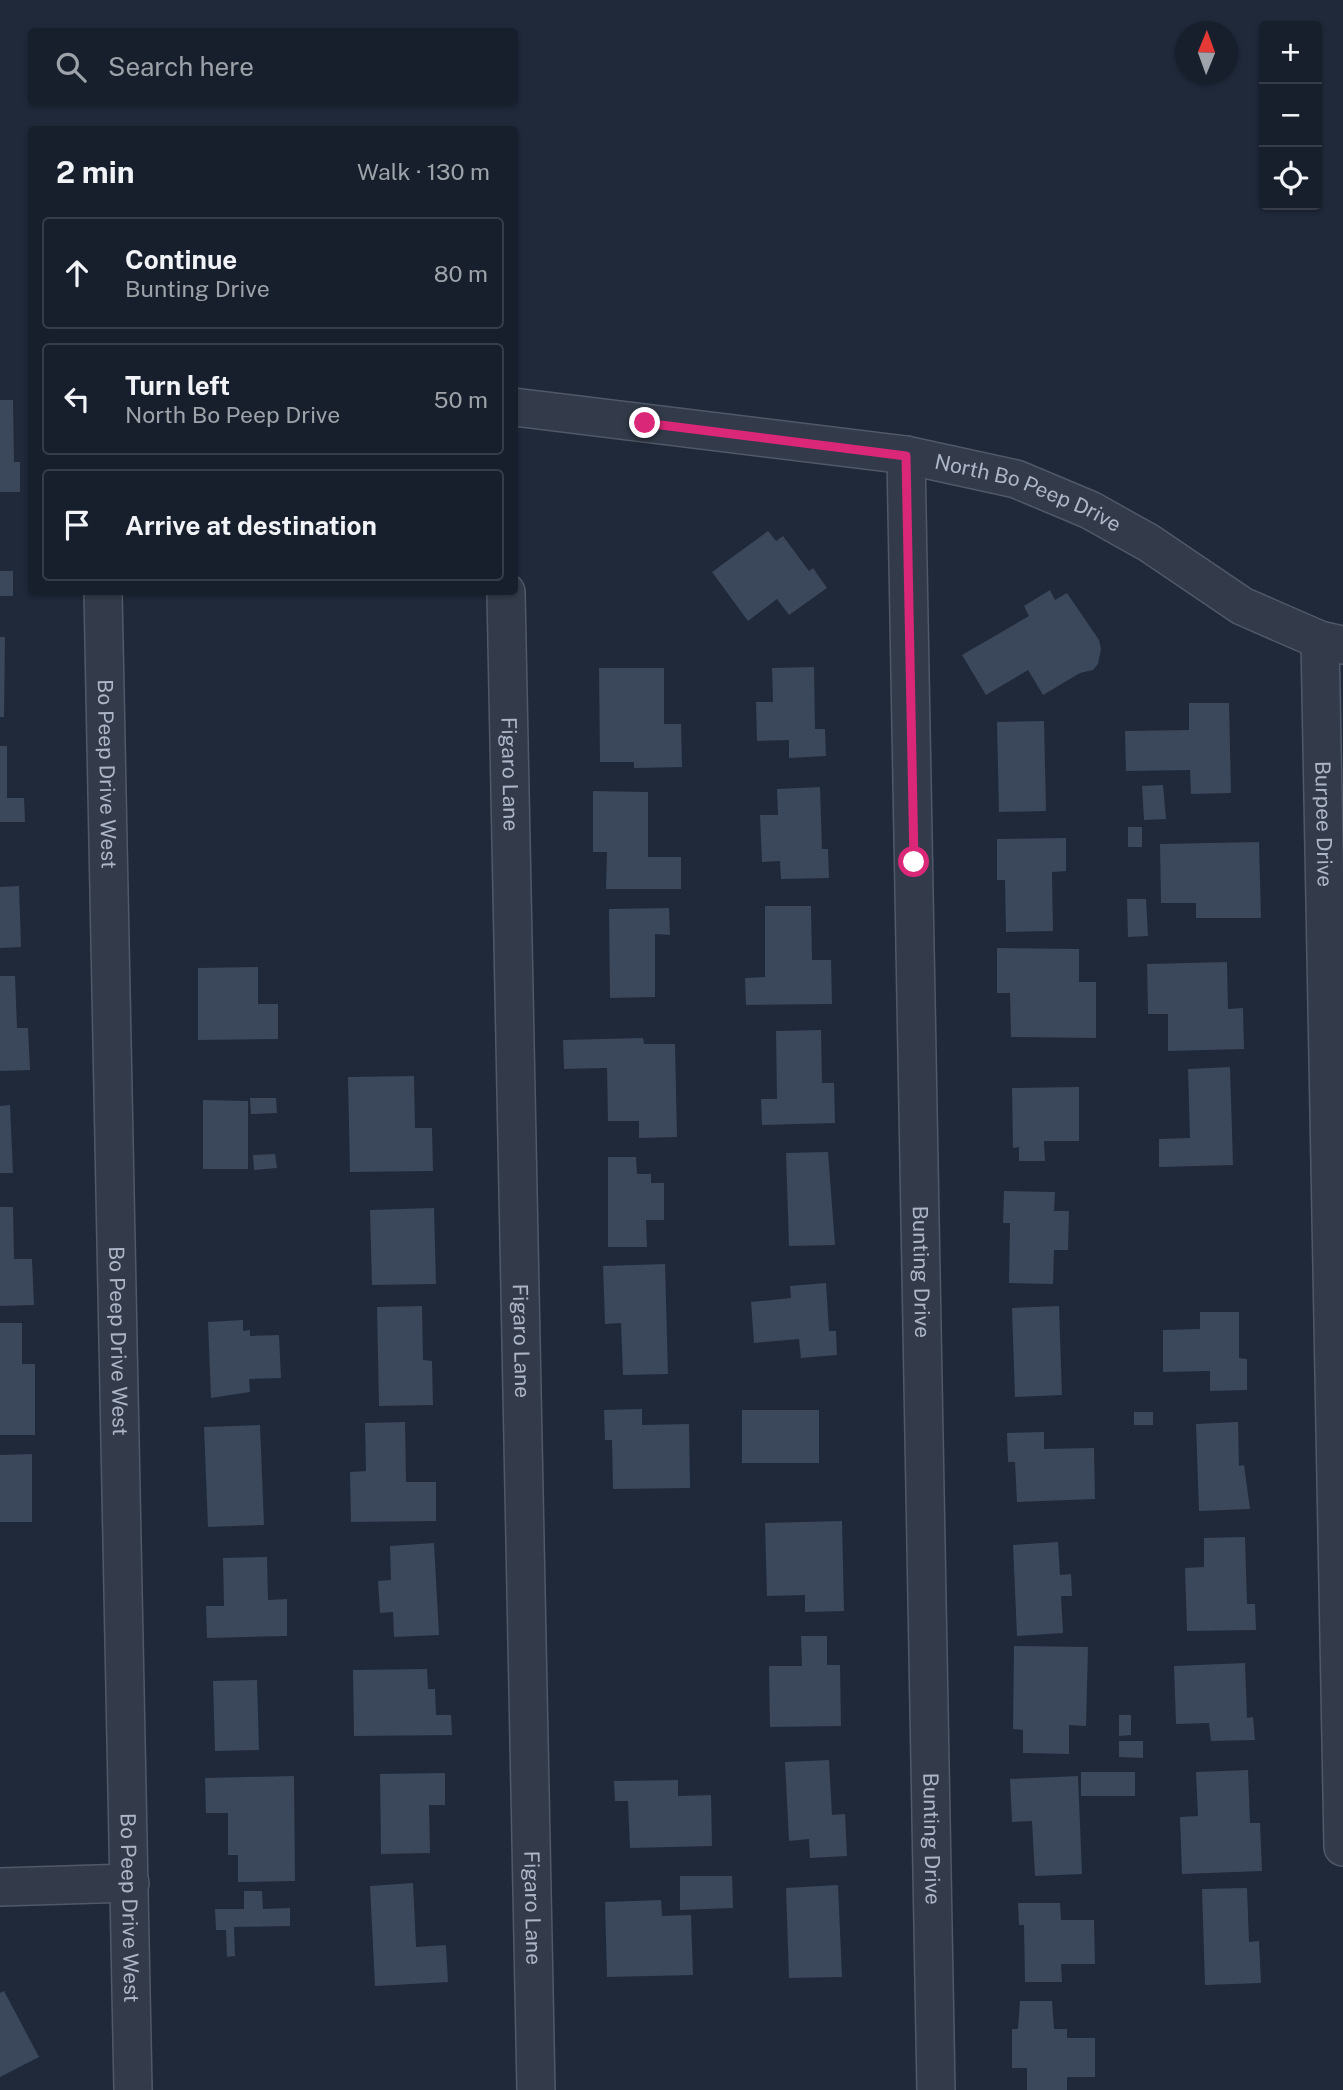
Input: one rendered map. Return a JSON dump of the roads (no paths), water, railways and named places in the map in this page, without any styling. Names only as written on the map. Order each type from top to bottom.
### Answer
[{"type":"street","name":"North Bo Peep Drive","points":[[518,408],[906,456],[1016,479],[1090,510],[1149,543],[1242,606],[1331,643]]},
{"type":"street","name":"Bunting Drive","points":[[906,456],[936,2090]]},
{"type":"street","name":"Bo Peep Drive West","points":[[103,595],[133,2090]]},
{"type":"street","name":"Figaro Lane","points":[[506,595],[536,2090]]},
{"type":"street","name":"Burpee Drive","points":[[1331,643],[1343,1847]]},
{"type":"street","points":[[0,1887],[130,1883]]}]
